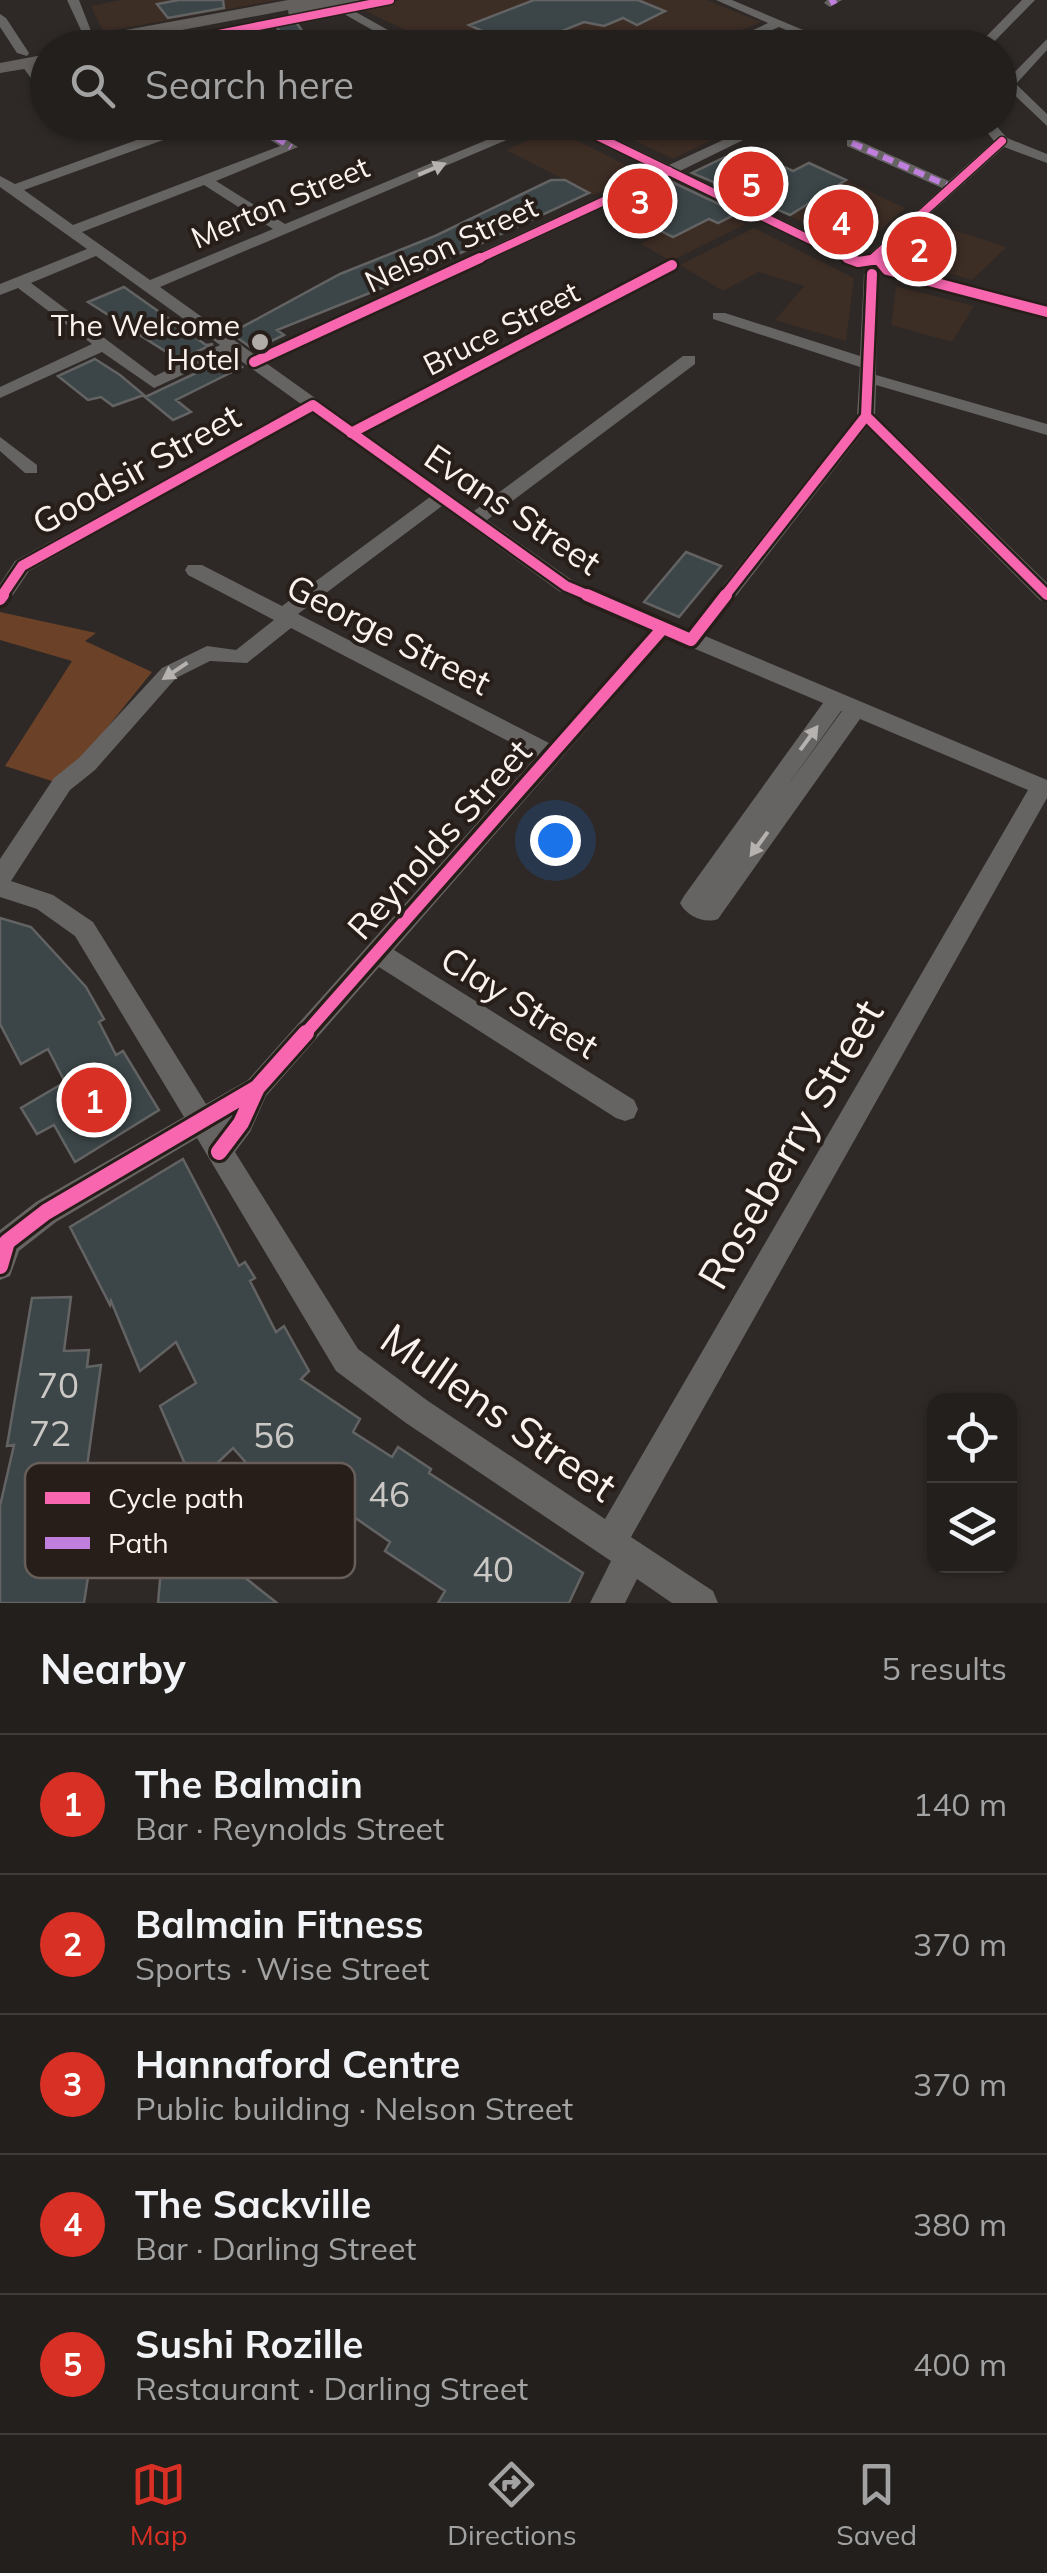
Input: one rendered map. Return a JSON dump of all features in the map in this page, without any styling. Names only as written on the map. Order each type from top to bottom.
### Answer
[{"type":"highway","points":[[176,30],[354,0]]},
{"type":"highway","points":[[0,68],[30,56]]},
{"type":"highway","points":[[0,58],[30,58]]},
{"type":"street","points":[[73,0],[91,30]]},
{"type":"street","points":[[722,0],[796,30]]},
{"type":"street","points":[[998,30],[1028,0]]},
{"type":"street","points":[[327,2],[380,30]]},
{"type":"street","points":[[0,18],[30,67]]},
{"type":"street","points":[[763,30],[779,23]]},
{"type":"street","points":[[1017,76],[1047,44]]},
{"type":"street","points":[[1017,91],[1047,122]]},
{"type":"street","points":[[7,185],[133,140]]},
{"type":"street","points":[[72,232],[292,147],[281,140]]},
{"type":"street","name":"Merton Street","points":[[148,287],[501,140]]},
{"type":"street","points":[[604,140],[872,266],[1047,312]]},
{"type":"street","name":"Nelson Street","points":[[254,362],[736,140]]},
{"type":"street","points":[[692,640],[866,416],[872,266],[1002,141],[1047,159]]},
{"type":"street","points":[[852,143],[951,186]]},
{"type":"street","points":[[205,180],[284,230]]},
{"type":"street","name":"Evans Street","points":[[7,185],[566,586],[1044,788]]},
{"type":"street","points":[[0,290],[98,250]]},
{"type":"street","name":"Bruce Street","points":[[351,433],[672,265]]},
{"type":"street","points":[[20,282],[154,383],[231,346]]},
{"type":"street","points":[[720,316],[1047,430]]},
{"type":"street","points":[[0,393],[103,345]]},
{"type":"street","points":[[473,521],[689,360]]},
{"type":"street","name":"Goodsir Street","points":[[0,599],[22,566],[313,406]]},
{"type":"street","points":[[866,416],[1047,595]]},
{"type":"street","points":[[0,442],[31,468]]},
{"type":"street","points":[[0,878],[62,784],[88,764],[168,672],[206,652],[240,658],[285,618],[441,498]]},
{"type":"street","name":"George Street","points":[[195,570],[553,755]]},
{"type":"street","name":"Reynolds Street","points":[[219,1152],[241,1123],[257,1088],[662,628]]},
{"type":"street","points":[[774,804],[846,704]]},
{"type":"street","name":"Roseberry Street","points":[[607,1603],[620,1549],[1044,788]]},
{"type":"street","name":"Mullens Street","points":[[0,887],[60,910],[84,929],[347,1360],[701,1603]]},
{"type":"street","name":"Clay Street","points":[[378,953],[624,1109]]},
{"type":"street","name":"Reynolds Street","points":[[2,1246],[46,1212],[199,1118],[257,1088]]},
{"type":"shaded area","points":[[121,0],[278,0],[114,30],[102,30],[91,6]]},
{"type":"shaded area","points":[[400,0],[706,0],[761,22],[742,30],[405,30],[363,10]]},
{"type":"shaded area","points":[[529,140],[576,140],[642,173],[594,195],[506,150]]},
{"type":"shaded area","points":[[633,140],[712,140],[673,159]]},
{"type":"shaded area","points":[[741,149],[788,171],[807,162],[905,208],[859,249],[694,170]]},
{"type":"shaded area","points":[[664,184],[746,224],[671,261],[641,244],[664,231],[618,207]]},
{"type":"shaded area","points":[[931,223],[1007,247],[972,280],[893,257]]},
{"type":"shaded area","points":[[754,228],[854,278],[846,341],[775,320],[804,286],[759,272],[723,291],[680,265]]},
{"type":"shaded area","points":[[896,286],[974,306],[952,342],[891,325]]},
{"type":"shaded area","points":[[0,612],[96,633],[85,641],[152,672],[77,765],[55,782],[5,766],[72,661],[0,640]]},
{"type":"building","points":[[223,0],[224,8],[168,18],[157,4]]},
{"type":"building","points":[[534,0],[638,0],[665,11],[637,25],[623,18],[604,26],[584,22],[564,30],[480,30],[469,25]]},
{"type":"building","points":[[296,22],[302,30],[279,30],[274,23]]},
{"type":"building","points":[[725,157],[757,164],[769,160],[793,171],[809,163],[846,180],[790,215],[692,173]]},
{"type":"building","points":[[551,180],[565,180],[589,193],[407,278],[277,330],[284,335],[261,346],[250,347],[231,333],[340,274],[435,236]]},
{"type":"building","points":[[672,182],[738,213],[718,223],[709,219],[673,237],[614,207]]},
{"type":"building","points":[[919,233],[943,241],[919,265],[894,257]]},
{"type":"building","points":[[124,287],[206,345],[213,344],[179,360],[88,302]]},
{"type":"building","points":[[230,357],[242,367],[176,400],[191,412],[173,420],[145,397]]},
{"type":"building","points":[[95,359],[144,395],[113,406],[101,397],[88,400],[58,376]]},
{"type":"building","points":[[686,552],[721,566],[679,617],[644,602]]},
{"type":"building","points":[[0,918],[31,927],[86,987],[104,1019],[99,1022],[116,1055],[123,1051],[159,1110],[75,1162],[54,1125],[37,1134],[21,1108],[65,1082],[48,1049],[21,1064],[0,1024]]},
{"type":"building","points":[[183,1159],[239,1266],[245,1262],[255,1278],[250,1281],[276,1332],[284,1326],[309,1371],[301,1379],[360,1419],[353,1432],[392,1457],[398,1447],[431,1469],[429,1473],[583,1573],[569,1603],[438,1603],[445,1591],[385,1551],[390,1542],[355,1518],[355,1463],[246,1463],[233,1448],[217,1463],[185,1463],[160,1406],[196,1383],[176,1342],[140,1371],[111,1301],[110,1305],[70,1227]]},
{"type":"building","points":[[71,1297],[64,1351],[89,1350],[87,1367],[101,1365],[88,1463],[25,1463],[25,1578],[88,1578],[84,1603],[0,1603],[0,1506],[14,1445],[7,1446],[32,1298]]},
{"type":"building","points":[[160,1578],[245,1578],[277,1603],[158,1603]]},
{"type":"marked path","points":[[830,3],[836,0]]},
{"type":"marked path","points":[[280,140],[291,147]]},
{"type":"marked path","points":[[852,143],[951,187]]},
{"type":"cycle path","points":[[238,30],[390,0]]},
{"type":"cycle path","points":[[605,140],[844,257],[858,262],[878,259],[887,270],[1047,312]]},
{"type":"cycle path","points":[[873,258],[1002,141]]},
{"type":"cycle path","points":[[254,362],[669,171]]},
{"type":"cycle path","points":[[351,433],[672,265]]},
{"type":"cycle path","points":[[872,274],[866,416],[1047,595]]},
{"type":"cycle path","points":[[0,599],[22,566],[313,405],[566,586],[691,640],[866,416]]},
{"type":"cycle path","points":[[219,1152],[241,1123],[257,1088],[663,628]]},
{"type":"cycle path","points":[[0,1266],[7,1242],[46,1212],[257,1088]]},
{"type":"place","name":"Sushi Rozille","points":[[751,184]]},
{"type":"place","name":"Hannaford Centre","points":[[640,201]]},
{"type":"place","name":"The Sackville","points":[[841,222]]},
{"type":"place","name":"Balmain Fitness","points":[[919,249]]},
{"type":"place","name":"The Welcome Hotel","points":[[260,342]]},
{"type":"place","name":"The Balmain","points":[[94,1100]]}]
